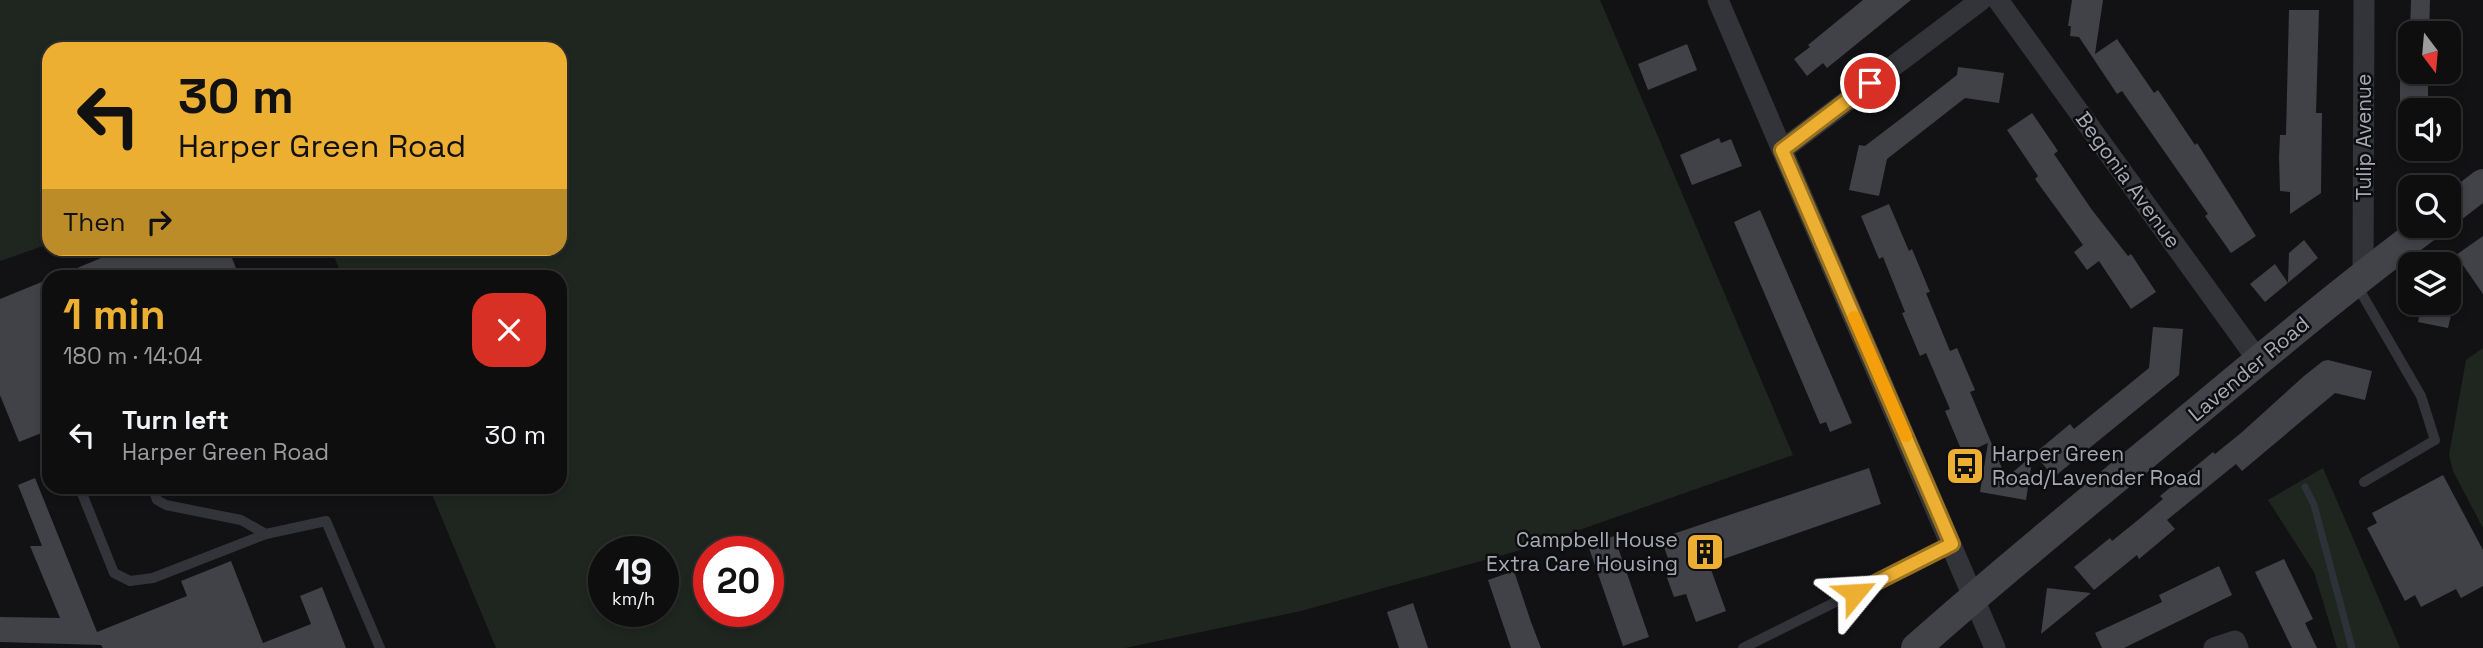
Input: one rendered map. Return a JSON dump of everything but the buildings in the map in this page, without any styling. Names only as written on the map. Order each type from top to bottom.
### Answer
[{"type":"street","points":[[1718,0],[1995,648]]},
{"type":"street","points":[[1782,150],[1981,0]]},
{"type":"street","name":"Begonia Avenue","points":[[1998,0],[2258,360]]},
{"type":"street","name":"Tulip Avenue","points":[[2359,278],[2364,0]]},
{"type":"street","points":[[2461,201],[2483,184]]},
{"type":"street","name":"Lavender Road","points":[[1916,648],[2258,360],[2412,238]]},
{"type":"street","points":[[2214,648],[2240,637]]},
{"type":"lane","points":[[2359,278],[2421,396],[2435,440],[2364,482]]},
{"type":"lane","points":[[82,494],[114,573],[130,581],[153,578],[266,534],[326,521],[380,648]]},
{"type":"lane","points":[[155,494],[157,500],[166,505],[240,520],[266,534]]},
{"type":"lane","points":[[1743,648],[1952,544]]},
{"type":"shaded area","points":[[0,0],[1600,0],[1793,455],[1528,548],[1301,611],[1125,648],[496,648],[432,494],[567,494],[567,270],[340,270],[334,256],[567,256],[567,42],[42,42],[42,246],[0,261]]},
{"type":"shaded area","points":[[2483,348],[2483,528],[2453,471],[2449,455],[2466,360]]},
{"type":"shaded area","points":[[2323,468],[2400,648],[2337,648],[2314,572],[2268,500]]},
{"type":"waterway","points":[[2305,487],[2314,505],[2352,648]]},
{"type":"slow traffic","points":[[1854,317],[1906,436]]},
{"type":"place","name":"Harper Green Road/Lavender Road","points":[[1965,466]]},
{"type":"place","name":"Campbell House Extra Care Housing","points":[[1705,552]]},
{"type":"route","points":[[1855,593],[1952,544],[1782,150],[1870,83]]}]
